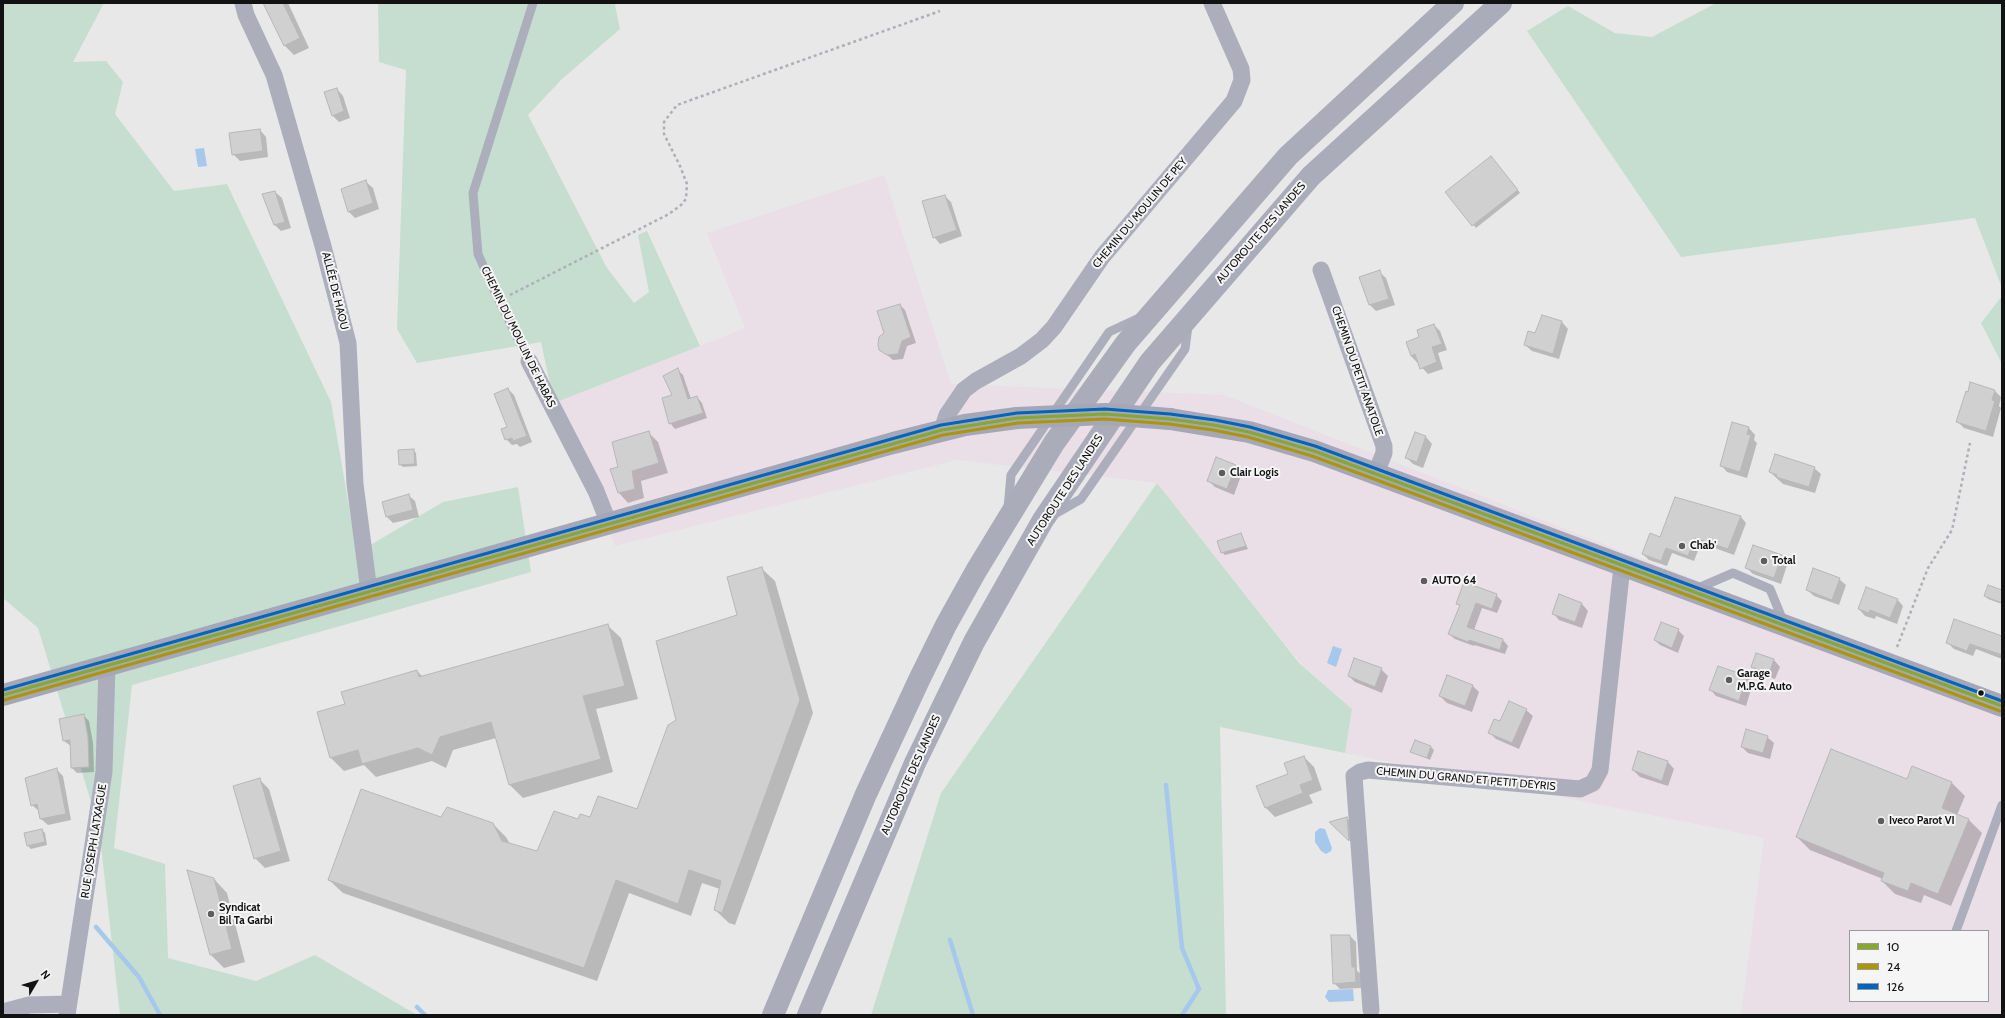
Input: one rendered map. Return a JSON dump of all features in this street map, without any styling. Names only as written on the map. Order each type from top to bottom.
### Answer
[{"type":"highway","points":[[773,1015],[883,755],[946,626],[1007,519],[1059,437],[1126,343],[1288,156],[1453,3]]},
{"type":"highway","name":"AUTOROUTE DES LANDES","points":[[808,1015],[896,806],[949,690],[998,597],[1043,520],[1150,362],[1310,176],[1501,3]]},
{"type":"main road","points":[[3,695],[942,430],[1017,418],[1105,414],[1170,419],[1249,432],[1314,450],[1622,566],[2002,706]]},
{"type":"street","name":"ALLÉE DE HAOU","points":[[243,3],[246,15],[274,74],[323,246],[348,343],[355,484],[369,591]]},
{"type":"street","name":"CHEMIN DU MOULIN DE PEY","points":[[942,430],[947,415],[964,390],[981,378],[1022,356],[1042,340],[1054,327],[1102,257],[1234,101],[1242,80],[1241,69],[1212,3]]},
{"type":"street","name":"CHEMIN DU PETIT ANATOLE","points":[[1321,270],[1384,446],[1384,453],[1376,473]]},
{"type":"street","name":"CHEMIN DU MOULIN DE HABAS","points":[[529,361],[596,492],[609,524]]},
{"type":"street","name":"CHEMIN DU GRAND ET PETIT DEYRIS","points":[[1371,1010],[1354,776],[1360,772],[1368,770],[1580,789],[1592,782],[1600,770],[1622,566]]},
{"type":"street","name":"RUE JOSEPH LATXAGUE","points":[[68,1010],[104,772],[107,665]]},
{"type":"street","points":[[5,1013],[29,1005],[68,1010]]},
{"type":"lane","name":"CHEMIN DU MOULIN DE HABAS","points":[[529,361],[499,301],[478,254],[473,193],[533,3]]},
{"type":"lane","points":[[1691,591],[1733,573],[1770,588],[1785,626]]},
{"type":"lane","points":[[1956,930],[2002,805]]},
{"type":"path","points":[[499,301],[669,214],[681,205],[686,199],[687,184],[664,134],[664,122],[677,105],[940,12]]},
{"type":"path","points":[[1890,665],[1928,568],[1952,530],[1970,443]]},
{"type":"shaded area","points":[[884,175],[951,384],[1224,395],[1790,617],[2002,695],[2002,1015],[1741,1015],[1764,838],[1345,753],[1352,709],[1300,663],[1157,483],[957,460],[615,546],[554,403],[745,328],[707,233]]},
{"type":"green space","points":[[3,3],[104,3],[73,62],[106,61],[123,82],[115,114],[174,191],[227,184],[331,402],[357,553],[443,502],[518,487],[531,572],[132,685],[114,848],[165,864],[168,958],[256,981],[315,955],[417,1015],[120,1015],[99,828],[38,628],[3,598]]},
{"type":"green space","points":[[378,3],[618,3],[615,5],[620,29],[561,80],[528,115],[607,268],[634,303],[649,292],[638,235],[647,231],[700,346],[554,403],[541,342],[417,363],[397,329],[406,70],[379,62]]},
{"type":"green space","points":[[1716,3],[2002,3],[2002,288],[1975,218],[1681,257],[1527,31],[1568,6],[1615,33],[1652,37]]},
{"type":"green space","points":[[2002,296],[2002,364],[1981,323]]},
{"type":"green space","points":[[1157,483],[1299,663],[1352,709],[1345,753],[1220,727],[1226,1015],[871,1015],[941,793]]},
{"type":"water","points":[[204,148],[207,166],[198,167],[195,149]]},
{"type":"water","points":[[1333,646],[1342,649],[1336,667],[1327,663]]},
{"type":"water","points":[[1320,828],[1325,829],[1332,848],[1331,851],[1326,854],[1321,851],[1315,842],[1315,832]]},
{"type":"water","points":[[1353,989],[1354,1001],[1329,1002],[1325,997],[1328,990]]},
{"type":"building","points":[[263,3],[283,3],[300,38],[284,46]]},
{"type":"building","points":[[337,88],[344,111],[332,116],[324,92]]},
{"type":"building","points":[[260,129],[263,151],[232,155],[229,133]]},
{"type":"building","points":[[1491,156],[1518,190],[1472,226],[1445,192]]},
{"type":"building","points":[[366,180],[373,203],[348,212],[341,189]]},
{"type":"building","points":[[275,191],[285,222],[274,225],[262,194]]},
{"type":"building","points":[[945,195],[957,230],[933,238],[922,201]]},
{"type":"building","points":[[1380,270],[1389,299],[1369,305],[1359,277]]},
{"type":"building","points":[[900,304],[911,337],[902,341],[898,354],[887,355],[879,350],[879,337],[884,333],[877,311]]},
{"type":"building","points":[[1542,315],[1562,321],[1553,354],[1524,345],[1528,331],[1535,333]]},
{"type":"building","points":[[1434,324],[1442,344],[1432,347],[1437,362],[1420,369],[1415,354],[1411,356],[1406,342],[1419,337],[1417,330]]},
{"type":"building","points":[[678,368],[688,399],[697,396],[703,413],[669,424],[662,398],[672,395],[663,376]]},
{"type":"building","points":[[1970,382],[1995,390],[1992,400],[1995,401],[1986,431],[1956,422],[1966,391],[1968,392]]},
{"type":"building","points":[[508,388],[527,436],[513,441],[512,438],[505,440],[501,429],[507,427],[494,394]]},
{"type":"building","points":[[1732,422],[1749,427],[1747,434],[1751,435],[1740,472],[1720,466]]},
{"type":"building","points":[[649,431],[659,463],[632,471],[635,489],[618,493],[610,469],[618,467],[612,442]]},
{"type":"building","points":[[1415,432],[1426,436],[1417,462],[1405,458]]},
{"type":"building","points":[[414,449],[415,464],[399,465],[398,450]]},
{"type":"building","points":[[1775,454],[1815,467],[1809,487],[1776,477],[1777,475],[1769,472]]},
{"type":"building","name":"Clair Logis","points":[[1216,457],[1236,465],[1227,489],[1207,481]]},
{"type":"building","points":[[409,494],[413,510],[386,517],[382,502]]},
{"type":"building","points":[[1675,497],[1741,516],[1728,549],[1695,538],[1688,556],[1666,548],[1661,561],[1642,554],[1650,533],[1660,537]]},
{"type":"building","points":[[1241,533],[1246,546],[1221,553],[1217,541]]},
{"type":"building","name":"Total","points":[[1753,545],[1782,555],[1774,578],[1745,568]]},
{"type":"building","points":[[762,567],[800,700],[722,913],[714,910],[721,881],[689,870],[678,904],[616,880],[584,968],[328,880],[361,789],[441,817],[447,807],[493,823],[502,841],[537,851],[554,811],[578,819],[580,814],[590,817],[598,796],[637,809],[668,725],[676,720],[656,641],[737,615],[727,577]]},
{"type":"building","points":[[1813,568],[1840,578],[1832,600],[1806,590]]},
{"type":"building","points":[[1464,582],[1497,594],[1492,609],[1476,603],[1467,627],[1503,639],[1500,650],[1469,640],[1468,642],[1448,634],[1460,605],[1456,604]]},
{"type":"building","points":[[1988,585],[2002,590],[2002,603],[1984,596]]},
{"type":"building","points":[[1866,587],[1898,599],[1890,618],[1870,610],[1869,613],[1858,609]]},
{"type":"building","points":[[1559,594],[1582,603],[1575,622],[1552,614]]},
{"type":"building","points":[[1954,619],[2002,636],[2002,655],[1970,644],[1967,651],[1946,643]]},
{"type":"building","points":[[1661,622],[1679,629],[1672,648],[1654,640]]},
{"type":"building","points":[[608,624],[625,686],[583,696],[601,759],[509,785],[491,722],[440,737],[432,755],[418,748],[362,764],[358,750],[330,758],[317,712],[345,704],[341,692],[417,670],[419,677]]},
{"type":"building","points":[[1756,653],[1774,659],[1769,674],[1751,667]]},
{"type":"building","points":[[1354,658],[1382,668],[1375,687],[1348,676]]},
{"type":"building","name":"Garage M.P.G. Auto","points":[[1718,666],[1747,676],[1739,701],[1709,690]]},
{"type":"building","points":[[1447,675],[1473,685],[1465,706],[1439,696]]},
{"type":"building","points":[[1509,701],[1527,709],[1512,743],[1488,733],[1494,719],[1500,721]]},
{"type":"building","points":[[84,714],[88,737],[89,767],[71,768],[70,740],[63,741],[59,719]]},
{"type":"building","points":[[1746,729],[1768,736],[1763,753],[1741,747]]},
{"type":"building","points":[[1415,740],[1431,746],[1427,758],[1410,752]]},
{"type":"building","points":[[1831,749],[1907,779],[1912,766],[1952,782],[1942,808],[1969,819],[1938,894],[1911,883],[1908,891],[1881,881],[1884,873],[1796,837]]},
{"type":"building","points":[[1638,751],[1668,761],[1662,781],[1632,770]]},
{"type":"building","points":[[1304,756],[1313,780],[1300,785],[1303,793],[1265,808],[1256,786],[1288,774],[1284,763]]},
{"type":"building","points":[[57,768],[66,814],[40,819],[37,804],[31,806],[25,778]]},
{"type":"building","points":[[260,778],[281,851],[254,859],[233,786]]},
{"type":"building","points":[[1347,817],[1349,841],[1329,822]]},
{"type":"building","points":[[42,829],[45,842],[27,846],[24,833]]},
{"type":"building","name":"Syndicat Bil Ta Garbi","points":[[187,870],[214,878],[232,949],[210,955]]},
{"type":"building","points":[[1331,935],[1350,935],[1352,967],[1355,967],[1356,982],[1333,984]]},
{"type":"waterway","points":[[1166,785],[1182,948],[1199,989],[1182,1015]]},
{"type":"waterway","points":[[96,927],[139,977],[160,1015]]},
{"type":"waterway","points":[[950,940],[973,1015]]},
{"type":"waterway","points":[[417,1007],[425,1015]]},
{"type":"transit line","name":"126","points":[[3,690],[941,425],[1017,413],[1105,409],[1170,414],[1215,420],[1250,427],[1315,446],[2002,701]]},
{"type":"transit line","name":"10","points":[[3,695],[942,430],[1017,418],[1105,414],[1170,419],[1214,425],[1249,432],[1314,451],[2002,706]]},
{"type":"transit line","name":"24","points":[[4,700],[943,435],[1018,423],[1105,419],[1169,424],[1213,430],[1248,437],[1312,456],[2000,711]]},
{"type":"place","name":"Clair Logis","points":[[1222,473]]},
{"type":"place","name":"Chab'","points":[[1682,546]]},
{"type":"place","name":"Total","points":[[1764,561]]},
{"type":"place","name":"AUTO 64","points":[[1424,581]]},
{"type":"place","name":"Garage M.P.G. Auto","points":[[1729,680]]},
{"type":"place","name":"Iveco Parot VI","points":[[1881,821]]},
{"type":"place","name":"Syndicat Bil Ta Garbi","points":[[211,914]]}]
